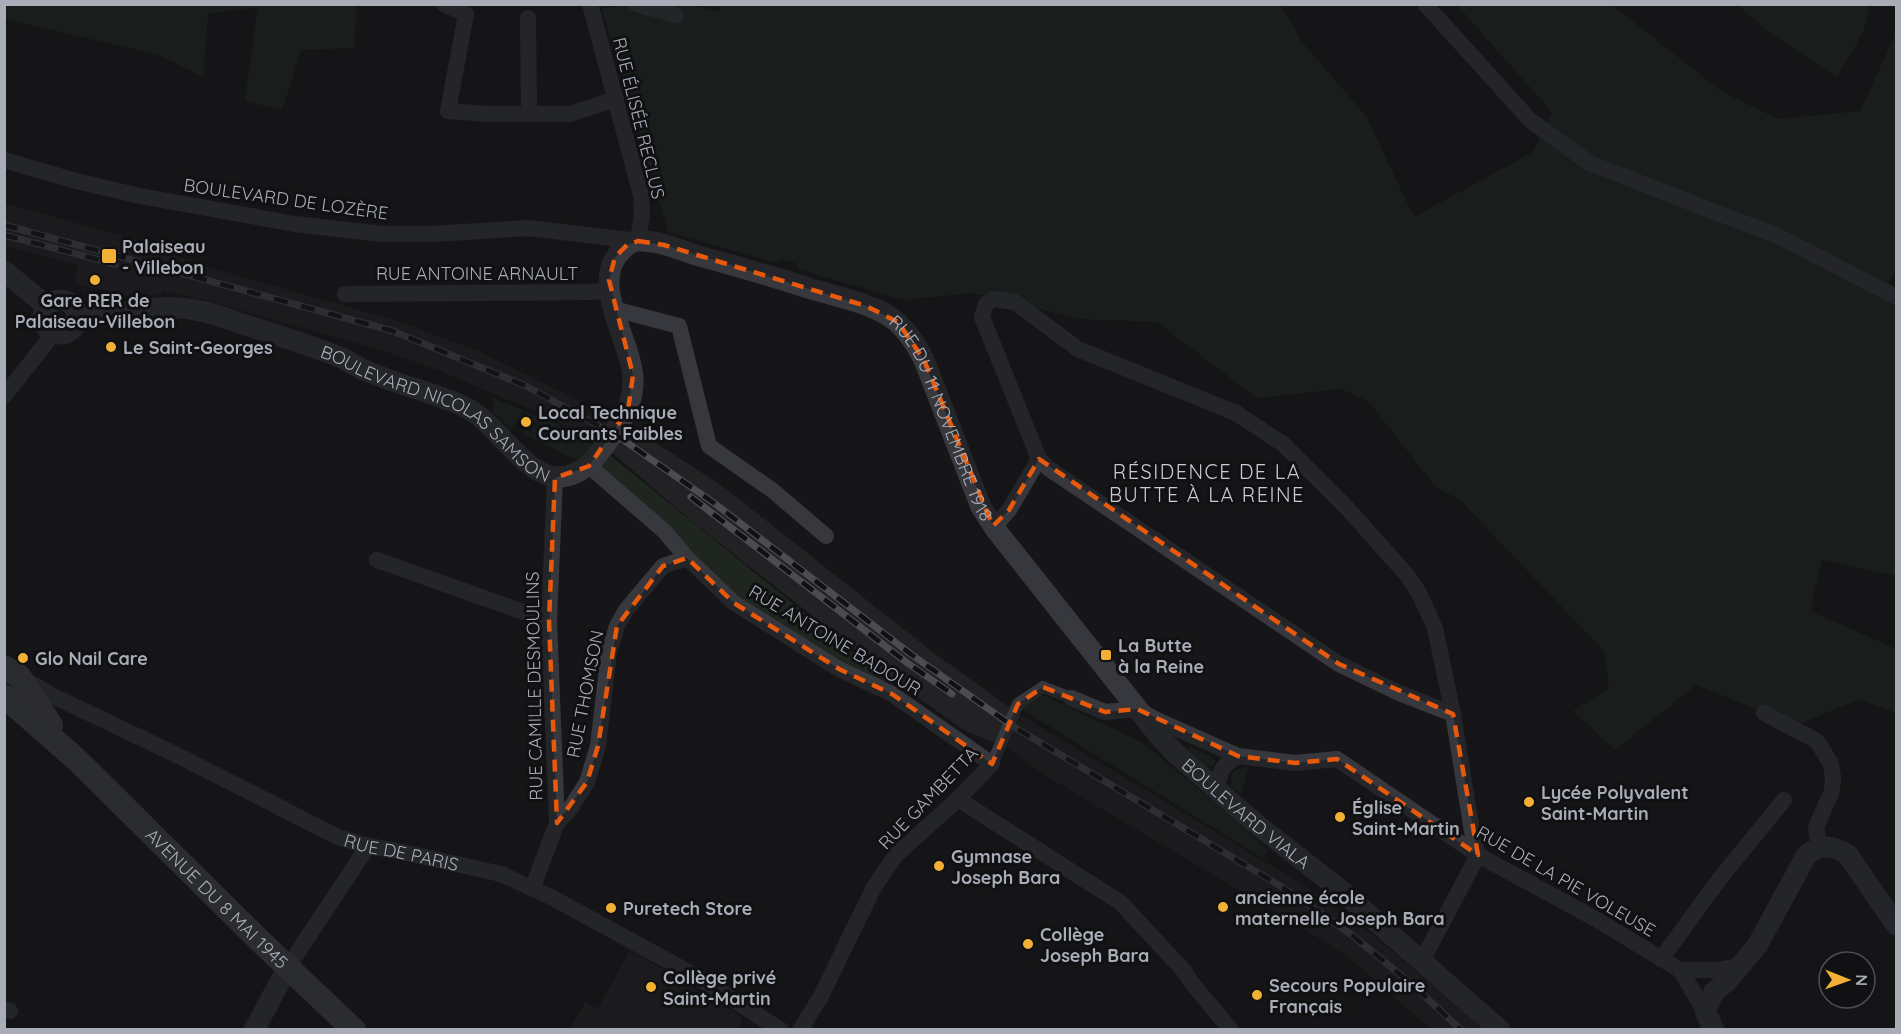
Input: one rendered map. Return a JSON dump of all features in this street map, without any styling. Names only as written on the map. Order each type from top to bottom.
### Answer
[{"type":"main road","name":"RUE DE PARIS","points":[[12,672],[75,759]]},
{"type":"main road","points":[[4,696],[75,759]]},
{"type":"main road","name":"AVENUE DU 8 MAI 1945","points":[[75,759],[354,1029]]},
{"type":"street","points":[[444,4],[466,14],[448,111],[489,114],[570,114],[616,99]]},
{"type":"street","name":"RUE ÉLISÉE RECLUS","points":[[590,4],[641,195],[642,215],[638,241]]},
{"type":"street","points":[[636,4],[676,15]]},
{"type":"street","points":[[1425,4],[1530,120],[1589,163],[1780,237],[1896,297]]},
{"type":"street","points":[[528,18],[529,113]]},
{"type":"street","name":"BOULEVARD DE LOZÈRE","points":[[4,160],[75,181],[140,196],[296,224],[382,234],[433,234],[528,228],[638,241]]},
{"type":"street","points":[[589,466],[625,415],[633,389],[631,362],[612,299],[609,272],[615,257],[627,245],[638,241]]},
{"type":"street","name":"RUE DU 11 NOVEMBRE 1918","points":[[638,241],[664,245],[866,306],[898,322],[912,339],[924,360],[981,507],[996,530],[1137,709]]},
{"type":"street","points":[[4,271],[47,306]]},
{"type":"street","name":"RUE ANTOINE ARNAULT","points":[[345,294],[592,292],[679,326],[709,446],[772,490],[826,536]]},
{"type":"street","points":[[1422,962],[1478,855],[1453,714],[1435,628],[1419,593],[1407,575],[1347,508],[1283,444],[1236,413],[1078,349],[1015,302],[993,299],[986,304],[982,318],[1039,459],[1048,468],[1339,664],[1399,693],[1453,714]]},
{"type":"street","points":[[55,301],[64,301],[75,309],[77,318],[73,328],[64,333],[54,333],[44,321],[47,306],[55,301]]},
{"type":"street","name":"BOULEVARD NICOLAS SAMSON","points":[[77,318],[141,309],[181,308],[217,315],[342,358],[365,371],[463,406],[487,421],[533,469],[555,478],[568,476],[589,466]]},
{"type":"street","points":[[4,396],[54,333]]},
{"type":"street","points":[[996,530],[1039,459]]},
{"type":"street","name":"RUE ANTOINE BADOUR","points":[[589,466],[664,531],[687,558],[734,603],[839,669],[892,694],[992,764]]},
{"type":"street","name":"RUE CAMILLE DESMOULINS","points":[[532,889],[557,823],[549,621],[555,478]]},
{"type":"street","name":"RUE THOMSON","points":[[557,823],[570,808],[587,782],[590,773],[598,746],[609,652],[617,626],[626,610],[663,566],[687,558]]},
{"type":"street","points":[[377,560],[549,621]]},
{"type":"street","name":"RUE DE PARIS","points":[[12,672],[49,694],[183,758],[338,837],[368,846],[501,874],[694,975],[781,1029]]},
{"type":"street","name":"RUE GAMBETTA","points":[[800,1029],[821,996],[874,887],[896,855],[992,764],[1018,704],[1042,687],[1105,712],[1137,709]]},
{"type":"street","name":"RUE DE LA PIE VOLEUSE","points":[[1137,709],[1238,756],[1295,763],[1337,759],[1478,855],[1594,918],[1680,970]]},
{"type":"street","name":"BOULEVARD VIALA","points":[[1137,709],[1175,753],[1288,850],[1338,888],[1500,1029]]},
{"type":"street","points":[[1764,713],[1817,741],[1831,764],[1832,791],[1816,827],[1819,847]]},
{"type":"street","points":[[1216,789],[1220,772],[1226,761],[1238,756]]},
{"type":"street","points":[[958,798],[1121,903],[1185,972],[1231,1029]]},
{"type":"street","points":[[1661,958],[1721,877],[1784,800]]},
{"type":"street","points":[[254,1029],[288,967],[368,846]]},
{"type":"street","points":[[1709,1020],[1708,1001],[1756,946],[1806,856],[1819,847],[1837,847],[1848,855],[1896,925]]},
{"type":"street","points":[[1680,970],[1718,970],[1739,966]]},
{"type":"street","points":[[1680,970],[1709,1020]]},
{"type":"highlighted area","points":[[638,241],[664,245],[866,306],[898,322],[924,360],[993,526],[1009,510],[1039,459],[1339,664],[1453,714],[1478,855],[1337,759],[1295,763],[1238,756],[1137,709],[1105,712],[1043,687],[1018,704],[992,764],[892,694],[839,669],[734,603],[687,558],[663,566],[617,626],[598,746],[587,782],[557,823],[549,621],[555,478],[589,466],[628,410],[633,375],[609,280],[615,257],[627,245]]},
{"type":"shaded area","points":[[5,4],[356,5],[355,48],[301,50],[282,110],[245,101],[258,7],[208,14],[203,77],[159,55],[5,19]]},
{"type":"shaded area","points":[[679,4],[719,12],[721,4],[1281,5],[1302,42],[1366,116],[1414,217],[1533,152],[1552,112],[1457,5],[1612,5],[1721,91],[1778,119],[1860,111],[1896,33],[1896,266],[1883,298],[1896,306],[1896,576],[1822,560],[1810,611],[1896,649],[1896,713],[1859,699],[1797,725],[1696,685],[1615,750],[1573,711],[1609,688],[1604,651],[1461,501],[1435,486],[1369,402],[1342,389],[1257,398],[1157,322],[1079,319],[1004,299],[971,293],[903,300],[798,269],[796,263],[780,259],[776,263],[668,232],[602,9],[622,5],[675,20]]},
{"type":"shaded area","points":[[1738,5],[1869,5],[1864,31],[1837,77],[1769,32]]},
{"type":"shaded area","points":[[4,203],[169,249],[168,254],[194,261],[193,263],[398,321],[480,352],[628,425],[721,485],[930,650],[1020,715],[1306,886],[1380,941],[1482,1029],[1431,1029],[1351,959],[1297,924],[1046,776],[1006,747],[965,731],[895,681],[693,522],[598,443],[542,414],[441,371],[384,351],[201,299],[163,291],[161,295],[126,296],[74,283],[78,265],[5,246]]},
{"type":"shaded area","points":[[493,398],[561,426],[594,447],[580,459],[574,459],[523,433],[526,430],[531,432],[537,424],[523,412],[511,429],[493,412]]},
{"type":"shaded area","points":[[611,456],[892,684],[892,690],[843,667],[735,598],[601,466]]},
{"type":"shaded area","points":[[1038,696],[1045,696],[1143,743],[1230,815],[1267,850],[1264,859],[1020,708]]},
{"type":"shaded area","points":[[1188,747],[1210,756],[1215,761],[1214,766],[1207,767],[1187,749]]},
{"type":"shaded area","points":[[1248,767],[1241,795],[1232,787],[1231,775],[1236,770]]},
{"type":"shaded area","name":"Collège privé Saint-Martin","points":[[630,950],[742,1017],[738,1029],[570,1029],[585,1002],[598,1009]]},
{"type":"railway","points":[[4,225],[393,331],[526,386],[619,437],[714,503],[912,655],[1014,727],[1282,887],[1352,935],[1415,987],[1461,1030]]},
{"type":"railway","points":[[4,235],[115,264]]},
{"type":"railway","points":[[691,497],[906,662],[952,694]]},
{"type":"place","name":"Palaiseau - Villebon","points":[[109,256]]},
{"type":"place","name":"Gare RER de Palaiseau-Villebon","points":[[95,280]]},
{"type":"place","name":"Le Saint-Georges","points":[[111,347]]},
{"type":"place","name":"Local Technique Courants Faibles","points":[[526,422]]},
{"type":"place","name":"La Butte à la Reine","points":[[1106,655]]},
{"type":"place","name":"Glo Nail Care","points":[[23,658]]},
{"type":"place","name":"Lycée Polyvalent Saint-Martin","points":[[1529,802]]},
{"type":"place","name":"Église Saint-Martin","points":[[1340,817]]},
{"type":"place","name":"Gymnase Joseph Bara","points":[[939,866]]},
{"type":"place","name":"ancienne école maternelle Joseph Bara","points":[[1223,907]]},
{"type":"place","name":"Puretech Store","points":[[611,908]]},
{"type":"place","name":"Collège Joseph Bara","points":[[1028,944]]},
{"type":"place","name":"Collège privé Saint-Martin","points":[[651,987]]},
{"type":"place","name":"Secours Populaire Français","points":[[1257,995]]},
{"type":"district","name":"RÉSIDENCE DE LA BUTTE À LA REINE","points":[[1207,482]]}]
